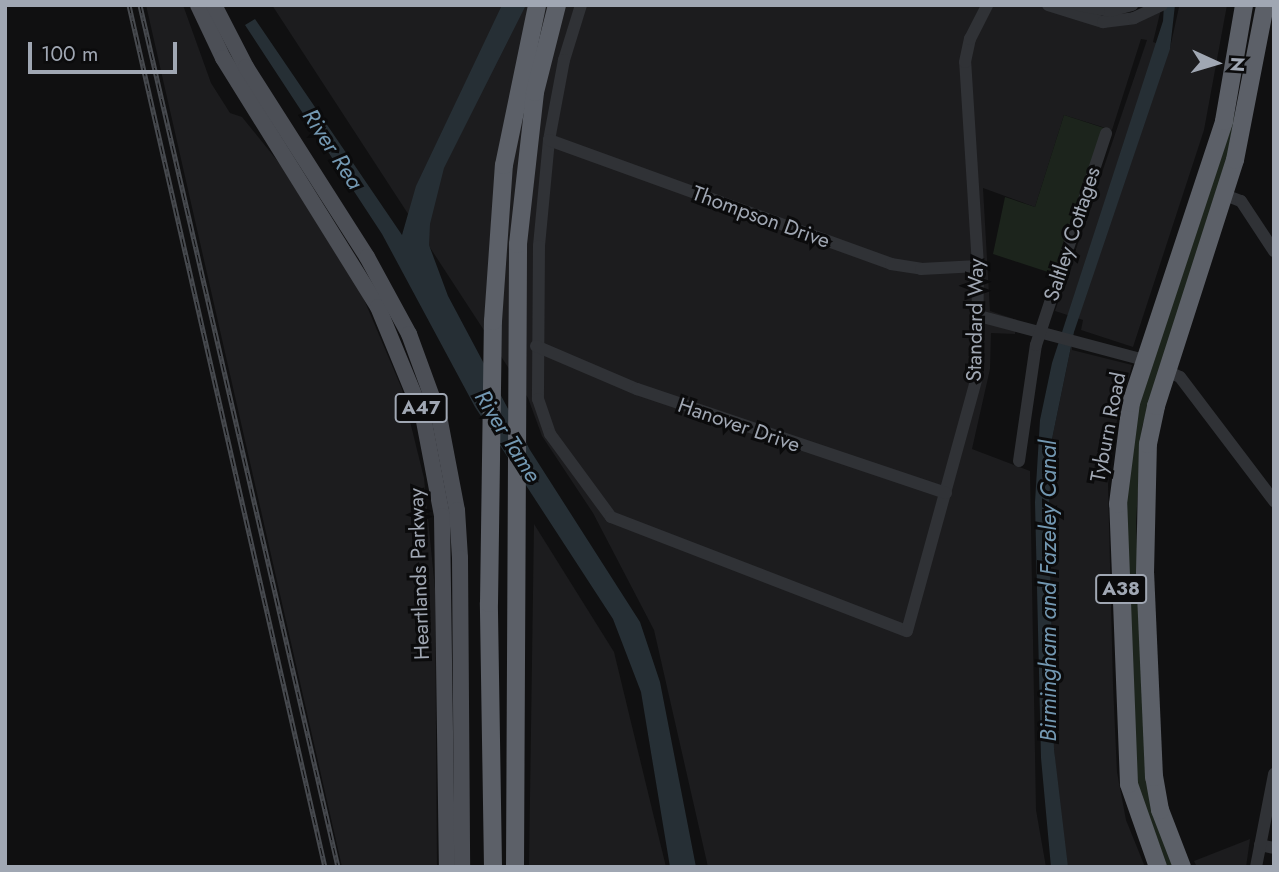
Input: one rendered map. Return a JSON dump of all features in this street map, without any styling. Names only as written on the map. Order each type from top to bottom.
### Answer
[{"type":"highway","points":[[493,867],[489,603],[497,252],[504,165],[537,5]]},
{"type":"highway","points":[[515,867],[518,244],[535,92],[557,5]]},
{"type":"highway","name":"Tyburn Road","points":[[1182,867],[1160,810],[1154,777],[1143,506],[1149,444],[1167,371],[1225,195],[1250,99],[1265,5]]},
{"type":"highway","name":"Tyburn Road","points":[[1158,867],[1129,784],[1118,503],[1124,444],[1144,360],[1208,178],[1244,14]]},
{"type":"main road","name":"Heartlands Parkway","points":[[198,5],[223,58],[378,307],[412,380],[423,416],[442,516],[447,867]]},
{"type":"main road","name":"Heartlands Parkway","points":[[214,5],[246,67],[367,257],[409,334],[439,416],[457,510],[460,558],[462,867]]},
{"type":"street","points":[[536,346],[539,246],[549,140],[564,61],[581,5]]},
{"type":"street","name":"Standard Way","points":[[536,346],[538,399],[550,434],[611,517],[907,631],[977,376],[978,267],[965,62],[970,39],[987,5]]},
{"type":"street","points":[[1048,5],[1102,22],[1157,8]]},
{"type":"street","points":[[1079,5],[1110,11],[1132,5]]},
{"type":"street","points":[[1237,5],[1244,14]]},
{"type":"street","name":"Saltley Cottages","points":[[1019,461],[1039,334],[1106,133]]},
{"type":"street","name":"Thompson Drive","points":[[549,140],[891,264],[920,269],[978,267]]},
{"type":"street","points":[[1225,195],[1241,201],[1274,251]]},
{"type":"street","points":[[979,316],[1144,360]]},
{"type":"street","name":"Hanover Drive","points":[[536,346],[649,394],[946,493]]},
{"type":"street","points":[[1167,371],[1180,377],[1274,500]]},
{"type":"street","points":[[1256,867],[1274,774]]},
{"type":"street","points":[[1260,845],[1274,848]]},
{"type":"shaded area","points":[[146,5],[183,5],[211,83],[230,113],[242,117],[280,164],[363,297],[402,389],[424,478],[435,589],[437,867],[342,867]]},
{"type":"shaded area","points":[[272,5],[1047,5],[1102,22],[1162,5],[1153,42],[1170,48],[1179,7],[1227,5],[1204,130],[1133,347],[1081,330],[1083,320],[1055,311],[1147,40],[1141,39],[1112,130],[1064,115],[1035,207],[983,188],[990,311],[1017,320],[1015,334],[991,333],[990,369],[972,449],[1030,471],[1036,810],[1046,867],[708,867],[654,630],[593,513],[542,436],[528,398]]},
{"type":"shaded area","points":[[1236,109],[1220,194],[1142,427],[1136,522],[1143,709],[1173,867],[1163,867],[1138,800],[1125,502],[1132,425]]},
{"type":"shaded area","points":[[1064,115],[1104,128],[1054,274],[993,254],[1005,197],[1035,207]]},
{"type":"shaded area","points":[[1072,342],[1072,350],[1132,365],[1114,432],[1108,484],[1113,685],[1117,772],[1126,820],[1145,867],[1068,867],[1062,846],[1054,749],[1049,509],[1052,439]]},
{"type":"shaded area","points":[[534,524],[614,652],[666,867],[529,867]]},
{"type":"shaded area","points":[[1250,839],[1246,867],[1197,867],[1194,861]]},
{"type":"water","points":[[502,5],[526,5],[444,168],[430,224],[429,245],[448,296],[530,450],[640,622],[660,682],[696,867],[670,867],[641,692],[613,619],[475,407],[382,234],[245,25],[255,19],[402,235],[416,186]]},
{"type":"water","name":"Birmingham and Fazeley Canal","points":[[1164,5],[1175,5],[1170,49],[1074,332],[1052,439],[1049,509],[1054,749],[1068,867],[1051,867],[1041,758],[1035,502],[1040,420],[1052,363],[1163,21]]},
{"type":"railway","points":[[129,5],[325,867]]},
{"type":"railway","points":[[140,5],[338,867]]},
{"type":"water label","name":"River Rea","points":[[333,149]]},
{"type":"water label","name":"River Tame","points":[[508,436]]}]
